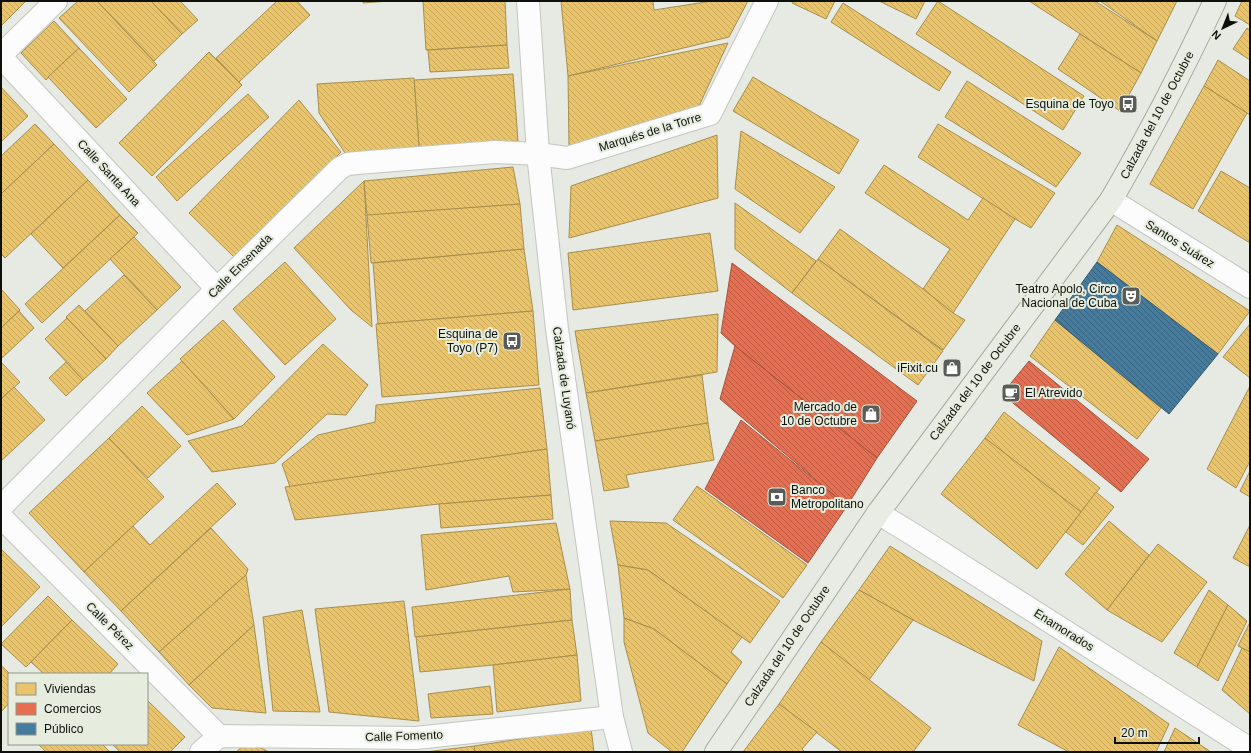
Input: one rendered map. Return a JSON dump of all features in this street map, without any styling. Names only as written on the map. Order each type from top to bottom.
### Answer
[{"type":"main road","name":"Calzada del 10 de Octubre","points":[[716,752],[878,513],[1111,200],[1179,76],[1215,1]]},
{"type":"street","points":[[1,56],[56,1]]},
{"type":"street","name":"Calzada de Luyanó","points":[[528,1],[538,154],[556,329],[612,717],[621,752]]},
{"type":"street","name":"Marqués de la Torre","points":[[538,154],[567,158],[710,114],[767,1]]},
{"type":"street","name":"Calle Santa Ana","points":[[1,56],[217,289]]},
{"type":"street","name":"Calle Ensenada","points":[[1,507],[217,289],[340,168],[348,164],[495,152],[538,154]]},
{"type":"street","name":"Santos Suárez","points":[[1111,200],[1250,287]]},
{"type":"street","name":"Enamorados","points":[[878,513],[914,534],[1250,749]]},
{"type":"street","name":"Calle Pérez","points":[[1,517],[219,736]]},
{"type":"street","name":"Calle Fomento","points":[[219,736],[416,738],[612,717]]},
{"type":"street","points":[[202,752],[219,736]]},
{"type":"building: Viviendas","points":[[1,1],[25,2],[1,26]]},
{"type":"building: Viviendas","points":[[78,1],[97,1],[157,65],[129,92],[59,18]]},
{"type":"building: Viviendas","points":[[97,1],[151,1],[182,34],[154,61]]},
{"type":"building: Viviendas","points":[[151,1],[180,1],[198,20],[182,34]]},
{"type":"building: Viviendas","points":[[277,1],[297,1],[310,15],[239,82],[216,58]]},
{"type":"building: Viviendas","points":[[363,1],[389,1],[363,3]]},
{"type":"building: Viviendas","points":[[423,1],[505,1],[507,45],[426,50]]},
{"type":"building: Viviendas","points":[[561,1],[653,1],[654,10],[712,1],[748,1],[729,37],[568,76]]},
{"type":"building: Viviendas","points":[[793,1],[835,1],[826,19],[792,3]]},
{"type":"building: Viviendas","points":[[879,1],[925,1],[916,19]]},
{"type":"building: Viviendas","points":[[938,1],[1084,96],[1063,130],[916,34]]},
{"type":"building: Viviendas","points":[[1029,1],[1095,1],[1157,41],[1141,73]]},
{"type":"building: Viviendas","points":[[1100,1],[1177,1],[1157,41]]},
{"type":"building: Viviendas","points":[[1242,1],[1250,1],[1250,25],[1235,16]]},
{"type":"building: Viviendas","points":[[843,3],[951,72],[939,91],[831,22]]},
{"type":"building: Viviendas","points":[[54,21],[79,48],[46,80],[21,53]]},
{"type":"building: Viviendas","points":[[1247,28],[1250,30],[1250,60],[1233,49]]},
{"type":"building: Viviendas","points":[[1080,34],[1141,73],[1120,111],[1058,69]]},
{"type":"building: Viviendas","points":[[728,43],[699,106],[569,146],[568,76]]},
{"type":"building: Viviendas","points":[[507,45],[509,68],[430,72],[428,50]]},
{"type":"building: Viviendas","points":[[79,48],[127,99],[96,128],[48,77]]},
{"type":"building: Viviendas","points":[[209,52],[242,85],[152,176],[119,143]]},
{"type":"building: Viviendas","points":[[1218,60],[1250,81],[1250,115],[1204,86]]},
{"type":"building: Viviendas","points":[[513,74],[518,141],[419,147],[414,80]]},
{"type":"building: Viviendas","points":[[753,77],[859,140],[839,174],[733,111]]},
{"type":"building: Viviendas","points":[[414,78],[419,147],[345,153],[319,113],[317,84]]},
{"type":"building: Viviendas","points":[[967,81],[1081,153],[1056,187],[945,117]]},
{"type":"building: Viviendas","points":[[1204,86],[1247,113],[1193,209],[1150,184]]},
{"type":"building: Viviendas","points":[[1,87],[28,116],[2,141],[1,139]]},
{"type":"building: Viviendas","points":[[248,94],[269,117],[177,201],[156,177]]},
{"type":"building: Viviendas","points":[[299,100],[341,152],[234,257],[189,213]]},
{"type":"building: Viviendas","points":[[35,124],[54,144],[1,194],[1,156]]},
{"type":"building: Viviendas","points":[[938,124],[1055,193],[1031,228],[918,157]]},
{"type":"building: Viviendas","points":[[741,131],[835,187],[800,233],[735,189]]},
{"type":"building: Viviendas","points":[[717,135],[718,198],[569,238],[571,186]]},
{"type":"building: Viviendas","points":[[54,144],[88,180],[5,258],[1,254],[1,194]]},
{"type":"building: Viviendas","points":[[884,165],[968,220],[983,198],[1015,219],[953,313],[923,289],[950,249],[865,193]]},
{"type":"building: Viviendas","points":[[513,167],[520,204],[367,216],[364,181]]},
{"type":"building: Viviendas","points":[[1221,171],[1250,188],[1250,243],[1198,211]]},
{"type":"building: Viviendas","points":[[88,180],[120,215],[63,268],[31,234]]},
{"type":"building: Viviendas","points":[[364,181],[372,327],[351,310],[294,248]]},
{"type":"building: Viviendas","points":[[735,203],[816,261],[792,293],[735,249]]},
{"type":"building: Viviendas","points":[[520,204],[524,249],[371,263],[367,215]]},
{"type":"building: Viviendas","points":[[120,215],[138,233],[42,323],[25,304]]},
{"type":"building: Viviendas","points":[[1117,225],[1250,311],[1218,354],[1097,262]]},
{"type":"building: Viviendas","points":[[840,229],[923,289],[953,313],[965,320],[943,350],[818,259]]},
{"type":"building: Viviendas","points":[[710,233],[718,291],[573,310],[568,253]]},
{"type":"building: Viviendas","points":[[134,237],[181,287],[157,310],[110,259]]},
{"type":"building: Viviendas","points":[[524,249],[533,311],[378,324],[373,263]]},
{"type":"building: Viviendas","points":[[818,259],[943,351],[918,385],[792,293]]},
{"type":"building: Viviendas","points":[[285,262],[336,319],[285,365],[233,309]]},
{"type":"building: Viviendas","points":[[124,275],[157,310],[118,346],[85,311]]},
{"type":"building: Viviendas","points":[[1,289],[20,310],[1,328]]},
{"type":"building: Viviendas","points":[[79,305],[118,346],[106,359],[66,317]]},
{"type":"building: Viviendas","points":[[19,311],[34,328],[1,359],[1,328]]},
{"type":"building: Viviendas","points":[[533,311],[539,385],[382,397],[376,324]]},
{"type":"building: Viviendas","points":[[718,314],[717,372],[586,393],[575,331]]},
{"type":"building: Viviendas","points":[[67,318],[106,359],[83,380],[45,339]]},
{"type":"building: Viviendas","points":[[223,320],[275,377],[234,419],[180,359]]},
{"type":"building: Viviendas","points":[[1055,320],[1161,408],[1137,439],[1030,356]]},
{"type":"building: Viviendas","points":[[1250,324],[1250,378],[1223,357]]},
{"type":"building: Viviendas","points":[[323,344],[368,385],[346,415],[327,414],[275,463],[212,472],[188,441],[242,426]]},
{"type":"building: Viviendas","points":[[182,361],[234,419],[187,435],[147,393]]},
{"type":"building: Viviendas","points":[[1,362],[20,382],[1,399]]},
{"type":"building: Viviendas","points":[[66,362],[83,380],[66,396],[49,378]]},
{"type":"building: Viviendas","points":[[702,375],[708,423],[595,441],[586,393]]},
{"type":"building: Viviendas","points":[[1250,386],[1250,461],[1236,488],[1207,469]]},
{"type":"building: Viviendas","points":[[14,387],[45,420],[1,461],[1,399]]},
{"type":"building: Viviendas","points":[[540,388],[547,449],[290,487],[282,464],[318,435],[375,422],[376,405]]},
{"type":"building: Viviendas","points":[[142,406],[181,446],[148,478],[109,438]]},
{"type":"building: Viviendas","points":[[1004,412],[1100,488],[1081,512],[985,438]]},
{"type":"building: Viviendas","points":[[708,423],[714,460],[626,475],[629,487],[604,491],[595,441]]},
{"type":"building: Viviendas","points":[[109,438],[164,497],[84,572],[29,513]]},
{"type":"building: Viviendas","points":[[985,438],[1081,512],[1037,569],[941,494]]},
{"type":"building: Viviendas","points":[[547,449],[551,495],[439,504],[295,520],[285,487]]},
{"type":"building: Viviendas","points":[[1250,471],[1250,497],[1240,491]]},
{"type":"building: Viviendas","points":[[217,483],[236,504],[121,611],[84,572],[133,526],[150,545]]},
{"type":"building: Viviendas","points":[[697,486],[807,565],[783,598],[673,520]]},
{"type":"building: Viviendas","points":[[1096,492],[1114,507],[1083,545],[1066,532]]},
{"type":"building: Viviendas","points":[[551,495],[553,519],[441,528],[439,504]]},
{"type":"building: Viviendas","points":[[610,521],[666,523],[780,601],[750,643],[648,570],[618,565]]},
{"type":"building: Viviendas","points":[[1109,521],[1149,555],[1107,610],[1065,574]]},
{"type":"building: Viviendas","points":[[556,523],[570,589],[513,592],[509,576],[426,590],[421,535]]},
{"type":"building: Viviendas","points":[[1250,525],[1250,567],[1233,558]]},
{"type":"building: Viviendas","points":[[211,528],[248,569],[246,575],[159,652],[121,611]]},
{"type":"building: Viviendas","points":[[1158,544],[1207,582],[1162,642],[1107,610]]},
{"type":"building: Viviendas","points":[[890,546],[1042,641],[1034,681],[913,620],[859,590]]},
{"type":"building: Viviendas","points":[[1,549],[40,587],[1,627]]},
{"type":"building: Viviendas","points":[[618,565],[648,570],[742,637],[731,652],[742,662],[727,684],[654,629],[624,618]]},
{"type":"building: Viviendas","points":[[246,575],[254,625],[189,685],[159,652]]},
{"type":"building: Viviendas","points":[[570,589],[572,620],[415,637],[412,607]]},
{"type":"building: Viviendas","points":[[859,590],[913,620],[869,680],[821,642]]},
{"type":"building: Viviendas","points":[[1209,590],[1228,605],[1197,667],[1174,653]]},
{"type":"building: Viviendas","points":[[48,596],[72,620],[26,667],[1,644]]},
{"type":"building: Viviendas","points":[[404,601],[419,721],[329,712],[315,609]]},
{"type":"building: Viviendas","points":[[1228,605],[1247,621],[1218,681],[1197,667]]},
{"type":"building: Viviendas","points":[[302,610],[320,712],[273,711],[263,617]]},
{"type":"building: Viviendas","points":[[624,618],[654,629],[727,684],[682,752],[672,752],[648,733],[624,642]]},
{"type":"building: Viviendas","points":[[72,620],[118,664],[110,673],[43,673],[31,662]]},
{"type":"building: Viviendas","points":[[572,620],[577,655],[420,672],[416,637]]},
{"type":"building: Viviendas","points":[[1250,622],[1250,652],[1238,646]]},
{"type":"building: Viviendas","points":[[254,625],[266,713],[212,708],[189,685]]},
{"type":"building: Viviendas","points":[[821,642],[931,728],[913,752],[842,752],[779,704]]},
{"type":"building: Viviendas","points":[[1059,647],[1169,724],[1156,752],[1069,752],[1018,725]]},
{"type":"building: Viviendas","points":[[1242,648],[1250,652],[1250,714],[1222,690]]},
{"type":"building: Viviendas","points":[[577,655],[581,701],[497,712],[493,665]]},
{"type":"building: Viviendas","points":[[1,665],[9,673],[8,704],[1,712]]},
{"type":"building: Viviendas","points":[[490,686],[493,714],[431,718],[428,694]]},
{"type":"building: Viviendas","points":[[148,701],[185,737],[170,752],[120,752],[113,745],[148,745]]},
{"type":"building: Viviendas","points":[[779,704],[817,732],[802,749],[805,752],[743,752]]},
{"type":"building: Viviendas","points":[[591,728],[594,752],[475,752],[474,746]]},
{"type":"building: Viviendas","points":[[1175,728],[1211,752],[1164,752]]},
{"type":"building: Viviendas","points":[[39,745],[103,745],[110,752],[46,752]]},
{"type":"building: Viviendas","points":[[255,745],[269,752],[236,752],[243,746]]},
{"type":"building: Viviendas","points":[[474,746],[475,752],[426,752]]},
{"type":"building: Comercios","points":[[732,263],[917,401],[877,458],[735,346],[721,333]]},
{"type":"building: Comercios","points":[[735,346],[877,458],[847,506],[720,399]]},
{"type":"building: Comercios","points":[[1029,361],[1149,459],[1121,492],[1002,394]]},
{"type":"building: Comercios","name":"Banco Metropolitano","points":[[741,420],[847,506],[808,563],[705,489]]},
{"type":"building: Público","points":[[1097,262],[1218,354],[1169,414],[1055,320]]},
{"type":"place","name":"Esquina de Toyo","points":[[1128,104]]},
{"type":"place","name":"Teatro Apolo, Circo Nacional de Cuba","points":[[1131,296]]},
{"type":"place","name":"Esquina de Toyo (P7)","points":[[512,341]]},
{"type":"place","name":"iFixit.cu","points":[[952,368]]},
{"type":"place","name":"El Atrevido","points":[[1011,393]]},
{"type":"place","name":"Mercado de 10 de Octubre","points":[[871,414]]},
{"type":"place","name":"Banco Metropolitano","points":[[777,497]]}]
